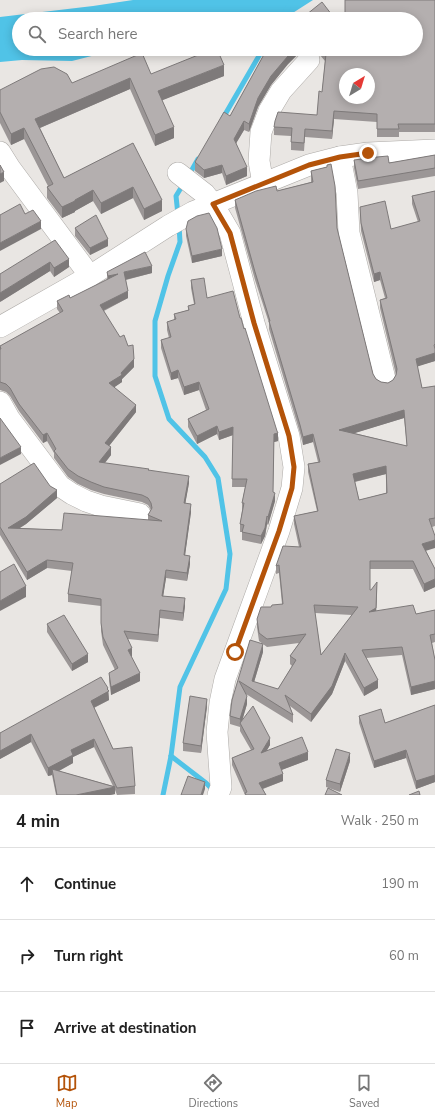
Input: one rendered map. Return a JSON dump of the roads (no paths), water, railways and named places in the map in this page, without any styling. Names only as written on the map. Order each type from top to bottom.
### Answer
[{"type":"street","points":[[263,184],[259,160],[261,132],[281,91],[309,60]]},
{"type":"street","points":[[0,152],[10,168],[90,276]]},
{"type":"street","points":[[0,327],[90,276],[168,226],[193,212],[309,165],[340,157],[368,153],[434,153]]},
{"type":"street","points":[[340,157],[347,193],[349,233],[384,379]]},
{"type":"street","points":[[185,179],[205,194],[213,204],[230,233],[254,323],[289,436],[294,467],[292,488],[279,531],[225,679],[220,703],[217,732],[223,788]]},
{"type":"street","points":[[0,402],[9,418],[60,486],[86,501],[101,506],[140,514]]},
{"type":"water","points":[[133,0],[313,0],[294,12],[42,12]]},
{"type":"water","points":[[12,16],[12,56],[92,56],[72,61],[22,60],[0,62],[0,17]]},
{"type":"waterway","points":[[285,12],[292,0]]},
{"type":"waterway","points":[[223,118],[259,56]]},
{"type":"waterway","points":[[189,175],[198,159]]},
{"type":"waterway","points":[[178,215],[176,196],[184,183]]},
{"type":"waterway","points":[[163,795],[171,756],[180,687],[226,589],[230,554],[218,478],[205,457],[169,419],[155,376],[155,321],[180,242],[179,225]]},
{"type":"waterway","points":[[171,756],[214,791]]}]
